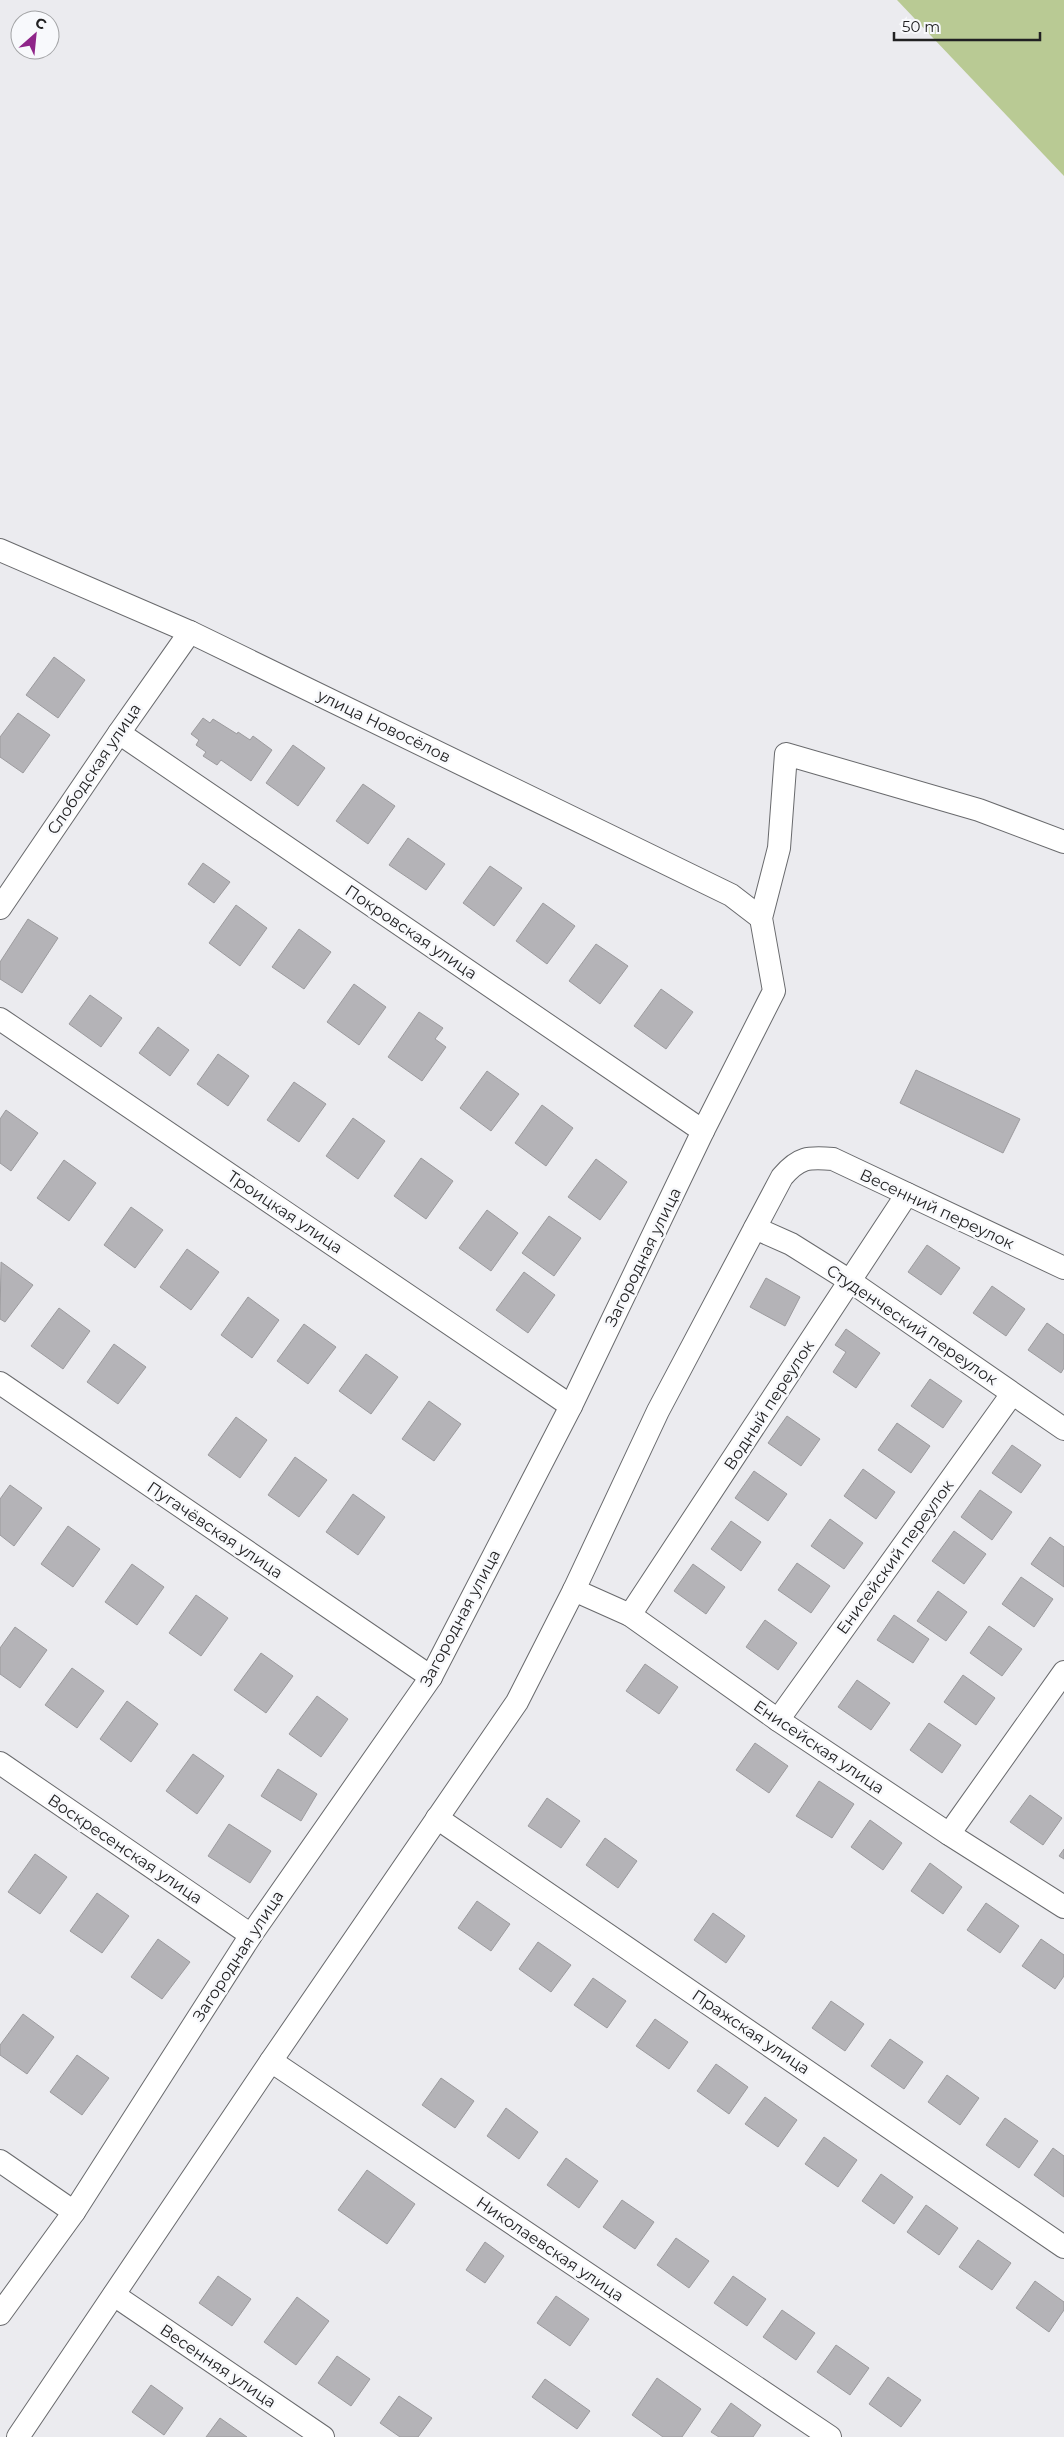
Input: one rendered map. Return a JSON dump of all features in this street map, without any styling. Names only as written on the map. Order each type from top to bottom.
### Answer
[{"type":"street","name":"улица Новосёлов","points":[[0,550],[190,632],[731,895],[761,918]]},
{"type":"street","name":"Слободская улица","points":[[0,908],[118,733],[190,632]]},
{"type":"street","name":"Покровская улица","points":[[118,733],[703,1131]]},
{"type":"street","points":[[761,918],[779,848],[786,754],[979,810],[1064,842]]},
{"type":"street","name":"Загородная улица","points":[[0,2314],[74,2212],[251,1935],[430,1677],[571,1406],[703,1131],[774,991],[761,918]]},
{"type":"street","name":"Троицкая улица","points":[[0,1019],[571,1406]]},
{"type":"street","name":"Весенний переулок","points":[[755,1228],[782,1177],[792,1165],[809,1157],[833,1159],[1064,1268]]},
{"type":"street","name":"Водный переулок","points":[[630,1615],[907,1194]]},
{"type":"street","points":[[18,2437],[271,2061],[517,1702],[574,1590],[658,1411],[755,1228]]},
{"type":"street","name":"Студенческий переулок","points":[[755,1228],[791,1244],[850,1281],[1064,1429]]},
{"type":"street","name":"Пугачёвская улица","points":[[0,1383],[430,1677]]},
{"type":"street","name":"Енисейский переулок","points":[[778,1720],[1012,1394]]},
{"type":"street","name":"Енисейская улица","points":[[574,1590],[630,1615],[778,1720],[949,1834],[1064,1907]]},
{"type":"street","points":[[949,1834],[1057,1697],[1064,1672]]},
{"type":"street","name":"Воскресенская улица","points":[[0,1763],[251,1935]]},
{"type":"street","name":"Пражская улица","points":[[437,1818],[1064,2247]]},
{"type":"street","name":"Николаевская улица","points":[[271,2061],[830,2437]]},
{"type":"street","points":[[0,2161],[74,2212]]},
{"type":"street","name":"Весенняя улица","points":[[114,2295],[323,2437]]},
{"type":"green space","points":[[897,0],[1064,0],[1064,176]]},
{"type":"building","points":[[54,657],[85,680],[58,718],[26,695]]},
{"type":"building","points":[[18,713],[50,735],[23,773],[0,757],[0,737]]},
{"type":"building","points":[[203,718],[210,723],[213,719],[250,740],[253,736],[272,750],[251,781],[221,760],[217,765],[203,756],[206,752],[196,745],[199,740],[191,734]]},
{"type":"building","points":[[293,745],[325,768],[298,806],[266,783]]},
{"type":"building","points":[[363,784],[395,806],[368,844],[336,821]]},
{"type":"building","points":[[408,838],[445,864],[426,890],[389,865]]},
{"type":"building","points":[[203,863],[230,882],[214,903],[188,884]]},
{"type":"building","points":[[490,866],[522,888],[494,926],[463,903]]},
{"type":"building","points":[[543,903],[575,926],[547,964],[516,941]]},
{"type":"building","points":[[236,905],[267,928],[240,966],[209,943]]},
{"type":"building","points":[[28,919],[58,938],[22,993],[0,979],[0,962]]},
{"type":"building","points":[[299,929],[331,952],[304,989],[272,967]]},
{"type":"building","points":[[596,944],[628,966],[600,1004],[569,981]]},
{"type":"building","points":[[354,984],[386,1007],[359,1045],[327,1022]]},
{"type":"building","points":[[661,989],[693,1012],[666,1049],[634,1026]]},
{"type":"building","points":[[90,995],[122,1018],[101,1047],[69,1024]]},
{"type":"building","points":[[419,1012],[443,1028],[435,1039],[446,1047],[422,1081],[388,1057]]},
{"type":"building","points":[[158,1027],[189,1050],[170,1076],[139,1053]]},
{"type":"building","points":[[218,1054],[249,1076],[228,1106],[197,1084]]},
{"type":"building","points":[[916,1070],[1020,1119],[1003,1153],[900,1103]]},
{"type":"building","points":[[487,1071],[519,1094],[491,1131],[460,1108]]},
{"type":"building","points":[[294,1082],[326,1104],[299,1142],[267,1120]]},
{"type":"building","points":[[542,1105],[573,1128],[546,1166],[515,1143]]},
{"type":"building","points":[[6,1110],[38,1133],[11,1171],[0,1163],[0,1119]]},
{"type":"building","points":[[353,1118],[385,1141],[358,1179],[326,1156]]},
{"type":"building","points":[[421,1158],[453,1181],[426,1219],[394,1196]]},
{"type":"building","points":[[596,1159],[627,1182],[600,1220],[568,1197]]},
{"type":"building","points":[[64,1160],[96,1183],[69,1221],[37,1198]]},
{"type":"building","points":[[131,1207],[163,1230],[135,1268],[104,1245]]},
{"type":"building","points":[[487,1210],[518,1233],[491,1271],[459,1248]]},
{"type":"building","points":[[549,1216],[581,1238],[554,1276],[522,1253]]},
{"type":"building","points":[[927,1245],[960,1268],[941,1295],[908,1272]]},
{"type":"building","points":[[187,1249],[219,1272],[191,1310],[160,1287]]},
{"type":"building","points":[[1,1262],[33,1285],[5,1322],[0,1319]]},
{"type":"building","points":[[524,1272],[555,1295],[528,1333],[496,1310]]},
{"type":"building","points":[[766,1278],[800,1297],[785,1326],[750,1307]]},
{"type":"building","points":[[992,1286],[1025,1309],[1006,1336],[973,1313]]},
{"type":"building","points":[[248,1297],[279,1320],[252,1358],[221,1335]]},
{"type":"building","points":[[59,1308],[90,1331],[63,1369],[31,1346]]},
{"type":"building","points":[[1047,1323],[1064,1335],[1064,1368],[1061,1373],[1028,1350]]},
{"type":"building","points":[[304,1324],[336,1347],[308,1384],[277,1361]]},
{"type":"building","points":[[846,1329],[880,1353],[856,1388],[833,1372],[846,1352],[835,1345]]},
{"type":"building","points":[[114,1344],[146,1367],[118,1404],[87,1382]]},
{"type":"building","points":[[366,1354],[398,1377],[371,1414],[339,1391]]},
{"type":"building","points":[[930,1379],[962,1401],[943,1428],[911,1406]]},
{"type":"building","points":[[429,1401],[461,1424],[434,1461],[402,1439]]},
{"type":"building","points":[[787,1416],[820,1439],[801,1466],[768,1443]]},
{"type":"building","points":[[236,1417],[267,1440],[240,1478],[208,1455]]},
{"type":"building","points":[[897,1423],[930,1446],[911,1473],[878,1450]]},
{"type":"building","points":[[1012,1445],[1041,1465],[1021,1493],[992,1473]]},
{"type":"building","points":[[295,1457],[327,1480],[299,1517],[268,1495]]},
{"type":"building","points":[[863,1469],[895,1492],[876,1519],[844,1496]]},
{"type":"building","points":[[754,1471],[787,1494],[768,1521],[735,1498]]},
{"type":"building","points":[[10,1485],[42,1508],[14,1546],[0,1535],[0,1499]]},
{"type":"building","points":[[980,1490],[1012,1512],[992,1540],[961,1517]]},
{"type":"building","points":[[353,1494],[385,1517],[358,1555],[326,1532]]},
{"type":"building","points":[[830,1519],[863,1543],[844,1569],[811,1546]]},
{"type":"building","points":[[731,1521],[761,1542],[741,1571],[711,1549]]},
{"type":"building","points":[[68,1526],[100,1549],[73,1587],[41,1564]]},
{"type":"building","points":[[954,1531],[986,1554],[964,1584],[932,1561]]},
{"type":"building","points":[[1050,1537],[1064,1547],[1064,1587],[1031,1564]]},
{"type":"building","points":[[797,1563],[830,1586],[811,1613],[778,1590]]},
{"type":"building","points":[[132,1564],[164,1587],[137,1625],[105,1602]]},
{"type":"building","points":[[693,1564],[725,1587],[706,1614],[674,1591]]},
{"type":"building","points":[[1021,1577],[1053,1599],[1034,1627],[1002,1604]]},
{"type":"building","points":[[938,1591],[967,1612],[946,1641],[917,1621]]},
{"type":"building","points":[[196,1595],[228,1618],[201,1656],[169,1633]]},
{"type":"building","points":[[894,1615],[929,1639],[913,1663],[877,1640]]},
{"type":"building","points":[[765,1620],[797,1643],[778,1670],[746,1647]]},
{"type":"building","points":[[989,1626],[1022,1649],[1002,1676],[970,1653]]},
{"type":"building","points":[[15,1627],[47,1650],[20,1688],[0,1674],[0,1648]]},
{"type":"building","points":[[261,1653],[293,1676],[266,1713],[234,1690]]},
{"type":"building","points":[[645,1664],[678,1687],[659,1714],[626,1691]]},
{"type":"building","points":[[72,1668],[104,1691],[77,1728],[45,1705]]},
{"type":"building","points":[[963,1675],[995,1698],[976,1725],[944,1702]]},
{"type":"building","points":[[857,1680],[890,1703],[871,1730],[838,1707]]},
{"type":"building","points":[[317,1696],[348,1719],[321,1757],[289,1734]]},
{"type":"building","points":[[127,1701],[158,1724],[131,1762],[100,1739]]},
{"type":"building","points":[[929,1723],[961,1745],[942,1773],[910,1750]]},
{"type":"building","points":[[755,1743],[788,1766],[769,1793],[736,1770]]},
{"type":"building","points":[[193,1754],[224,1776],[197,1814],[166,1791]]},
{"type":"building","points":[[278,1769],[317,1794],[301,1821],[261,1796]]},
{"type":"building","points":[[819,1781],[854,1804],[832,1838],[796,1816]]},
{"type":"building","points":[[1030,1795],[1062,1818],[1043,1845],[1010,1822]]},
{"type":"building","points":[[547,1798],[580,1821],[561,1848],[528,1826]]},
{"type":"building","points":[[870,1820],[902,1843],[883,1870],[851,1847]]},
{"type":"building","points":[[229,1824],[271,1851],[250,1883],[208,1856]]},
{"type":"building","points":[[605,1838],[637,1861],[618,1888],[586,1865]]},
{"type":"building","points":[[1064,1849],[1064,1859],[1059,1856]]},
{"type":"building","points":[[35,1854],[67,1877],[40,1914],[8,1892]]},
{"type":"building","points":[[930,1863],[962,1887],[943,1914],[911,1891]]},
{"type":"building","points":[[97,1893],[129,1916],[102,1953],[70,1931]]},
{"type":"building","points":[[477,1901],[510,1924],[491,1951],[458,1928]]},
{"type":"building","points":[[986,1903],[1019,1926],[1000,1953],[967,1930]]},
{"type":"building","points":[[713,1913],[745,1936],[726,1963],[694,1940]]},
{"type":"building","points":[[158,1939],[190,1962],[162,1999],[131,1977]]},
{"type":"building","points":[[1041,1939],[1064,1955],[1064,1976],[1055,1989],[1022,1966]]},
{"type":"building","points":[[538,1942],[571,1965],[551,1992],[519,1969]]},
{"type":"building","points":[[593,1978],[626,2001],[607,2028],[574,2005]]},
{"type":"building","points":[[831,2001],[864,2024],[845,2051],[812,2028]]},
{"type":"building","points":[[23,2014],[54,2037],[27,2074],[0,2055],[0,2045]]},
{"type":"building","points":[[655,2019],[688,2042],[669,2069],[636,2046]]},
{"type":"building","points":[[890,2039],[923,2062],[904,2089],[871,2066]]},
{"type":"building","points":[[77,2055],[109,2078],[82,2115],[50,2092]]},
{"type":"building","points":[[716,2064],[748,2087],[729,2114],[697,2091]]},
{"type":"building","points":[[947,2075],[979,2098],[960,2125],[928,2102]]},
{"type":"building","points":[[441,2078],[474,2101],[455,2128],[422,2105]]},
{"type":"building","points":[[765,2097],[797,2120],[778,2147],[745,2124]]},
{"type":"building","points":[[506,2108],[538,2132],[519,2159],[487,2136]]},
{"type":"building","points":[[1005,2118],[1038,2141],[1019,2168],[986,2145]]},
{"type":"building","points":[[824,2137],[857,2160],[838,2187],[805,2164]]},
{"type":"building","points":[[1053,2148],[1064,2156],[1064,2197],[1034,2175]]},
{"type":"building","points":[[566,2158],[598,2181],[579,2208],[547,2185]]},
{"type":"building","points":[[367,2170],[415,2204],[387,2244],[338,2210]]},
{"type":"building","points":[[881,2174],[913,2197],[894,2224],[862,2201]]},
{"type":"building","points":[[622,2200],[654,2222],[635,2249],[603,2227]]},
{"type":"building","points":[[926,2205],[958,2228],[939,2255],[907,2232]]},
{"type":"building","points":[[676,2238],[709,2261],[689,2288],[657,2265]]},
{"type":"building","points":[[978,2240],[1011,2263],[992,2290],[959,2267]]},
{"type":"building","points":[[485,2242],[504,2256],[485,2283],[466,2270]]},
{"type":"building","points":[[218,2276],[251,2299],[232,2326],[199,2303]]},
{"type":"building","points":[[733,2276],[766,2299],[747,2326],[714,2303]]},
{"type":"building","points":[[1035,2281],[1064,2302],[1064,2310],[1049,2332],[1016,2308]]},
{"type":"building","points":[[556,2296],[589,2319],[570,2346],[537,2323]]},
{"type":"building","points":[[297,2297],[329,2321],[296,2365],[264,2342]]},
{"type":"building","points":[[782,2310],[815,2333],[796,2360],[763,2337]]},
{"type":"building","points":[[836,2345],[869,2368],[850,2395],[817,2372]]},
{"type":"building","points":[[337,2356],[370,2379],[351,2406],[318,2383]]},
{"type":"building","points":[[888,2377],[921,2400],[901,2427],[869,2404]]},
{"type":"building","points":[[657,2378],[701,2409],[682,2437],[663,2437],[632,2415]]},
{"type":"building","points":[[545,2379],[590,2411],[577,2429],[532,2397]]},
{"type":"building","points":[[151,2385],[183,2408],[164,2435],[132,2412]]},
{"type":"building","points":[[399,2396],[432,2418],[418,2437],[400,2437],[380,2423]]},
{"type":"building","points":[[731,2403],[761,2425],[753,2437],[719,2437],[711,2432]]},
{"type":"building","points":[[220,2418],[247,2437],[206,2437]]}]
